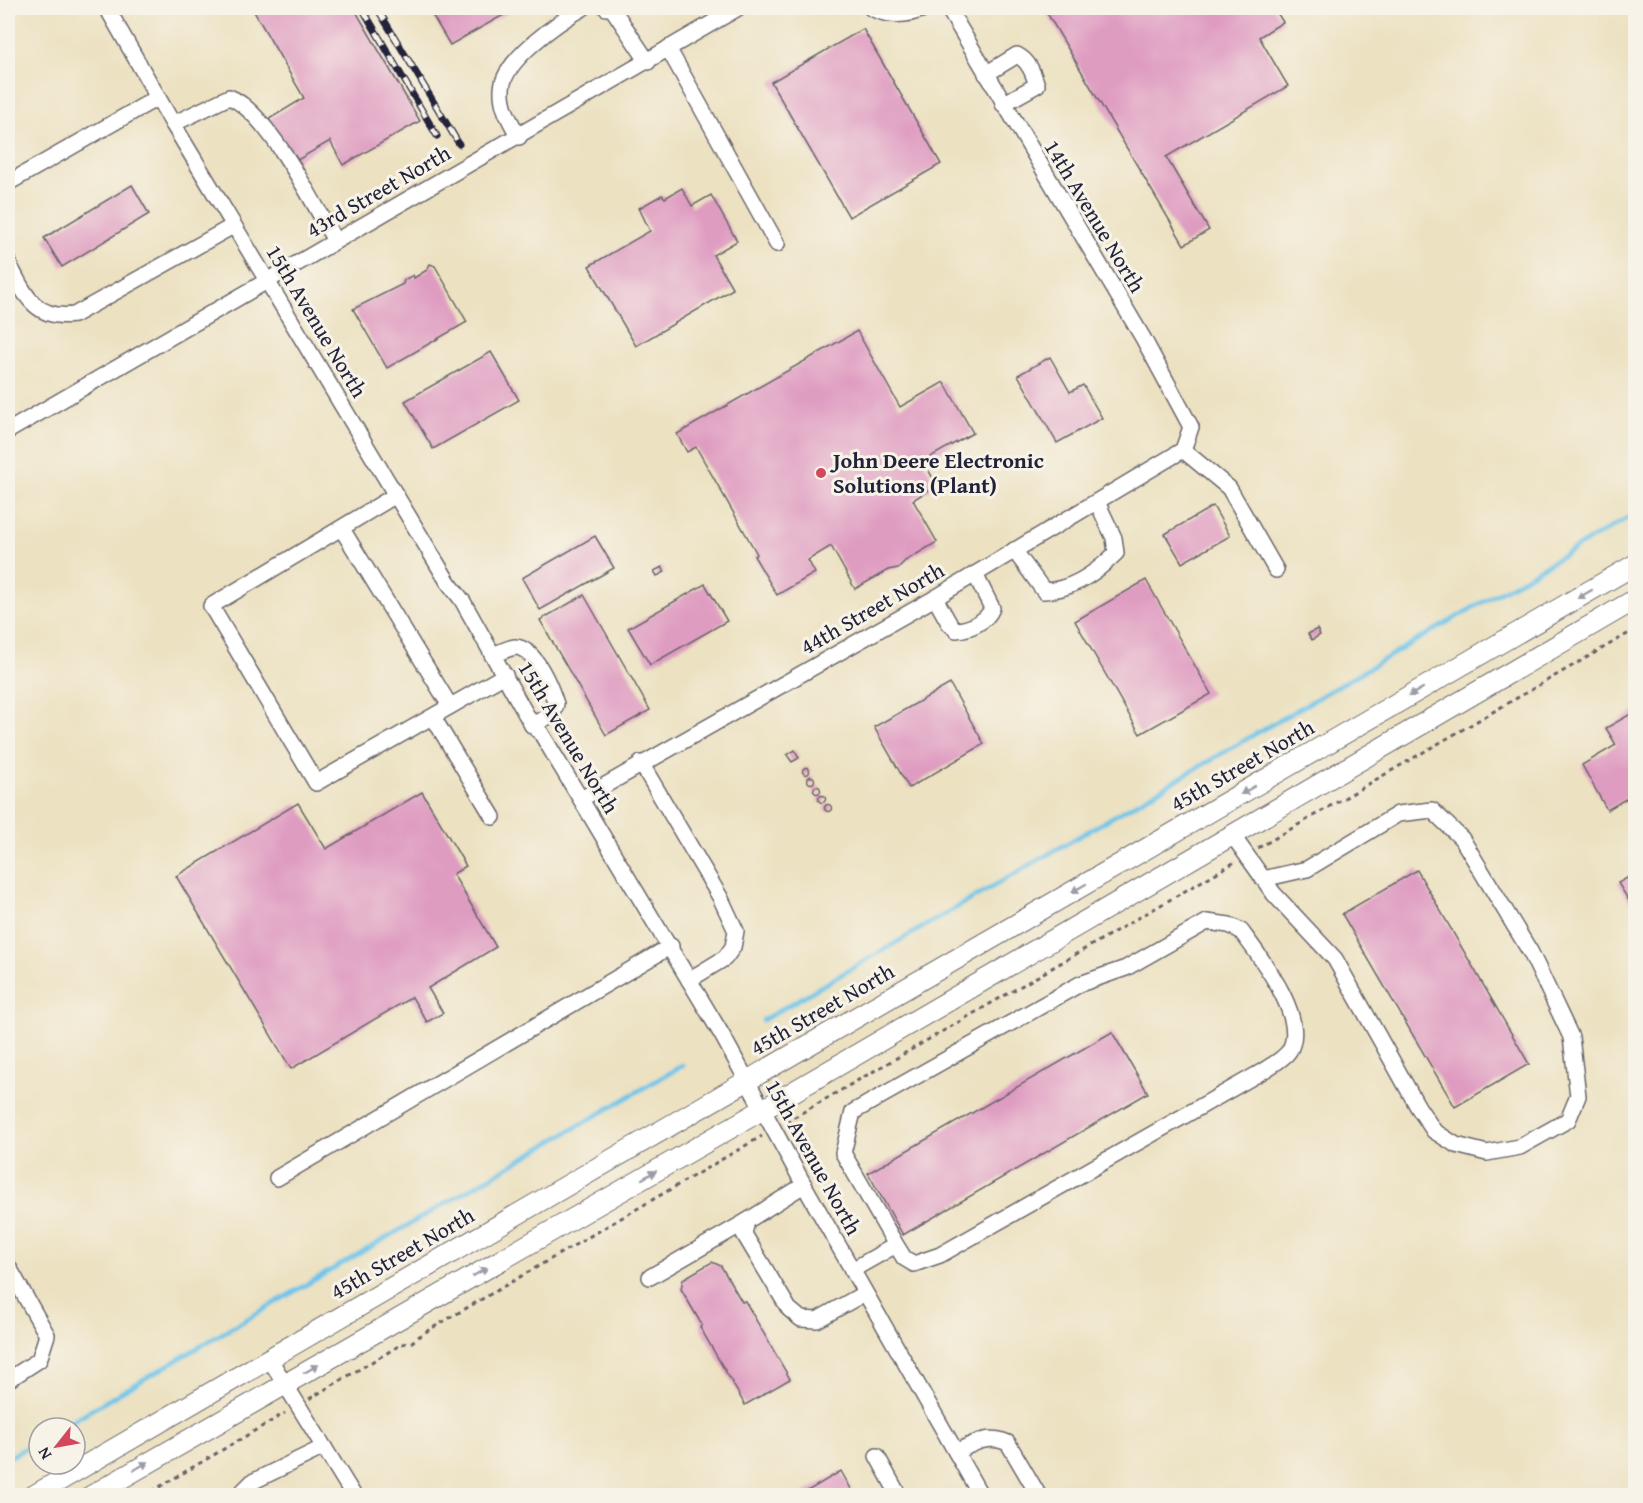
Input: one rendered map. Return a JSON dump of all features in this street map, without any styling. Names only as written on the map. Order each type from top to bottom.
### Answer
[{"type":"main road","name":"45th Street North","points":[[33,1496],[1635,564]]},
{"type":"main road","points":[[91,1496],[762,1110],[1635,599]]},
{"type":"street","name":"15th Avenue North","points":[[108,8],[172,124],[505,675],[532,725],[541,733],[671,946],[981,1496]]},
{"type":"street","points":[[519,137],[505,111],[502,87],[521,55],[556,25],[583,8]]},
{"type":"street","points":[[606,8],[612,8],[648,62]]},
{"type":"street","name":"43rd Street North","points":[[8,431],[519,137],[738,8]]},
{"type":"street","points":[[871,8],[880,13],[899,15],[913,14],[926,8]]},
{"type":"street","name":"14th Avenue North","points":[[948,8],[1143,338],[1191,427],[1183,450]]},
{"type":"street","points":[[668,48],[777,244]]},
{"type":"street","points":[[986,74],[1017,55],[1024,59],[1034,74],[1037,85],[1003,104]]},
{"type":"street","points":[[172,124],[229,97],[240,101],[273,139],[335,241]]},
{"type":"street","points":[[8,183],[157,98]]},
{"type":"street","points":[[8,262],[34,306],[46,315],[74,315],[233,226]]},
{"type":"street","points":[[1183,450],[1229,488],[1276,570]]},
{"type":"street","name":"44th Street North","points":[[581,799],[934,598],[1183,450]]},
{"type":"street","points":[[396,495],[211,606],[316,783],[505,675]]},
{"type":"street","points":[[1014,550],[1044,591],[1062,590],[1079,581],[1102,567],[1116,553],[1114,538],[1097,502]]},
{"type":"street","points":[[342,529],[450,706]]},
{"type":"street","points":[[934,598],[949,623],[957,630],[966,629],[989,616],[992,608],[975,574]]},
{"type":"street","points":[[492,655],[514,647],[522,648],[538,664],[556,704],[552,714],[532,725]]},
{"type":"street","points":[[433,717],[493,817]]},
{"type":"street","points":[[641,764],[720,897],[736,931],[732,947],[725,958],[689,980]]},
{"type":"street","points":[[1233,836],[1263,879],[1335,959],[1418,1107],[1434,1131],[1456,1145],[1487,1153],[1520,1147],[1568,1120],[1578,1096],[1570,1036],[1531,953],[1462,839],[1432,810],[1398,814],[1306,869],[1263,879]]},
{"type":"street","points":[[1208,922],[1229,925],[1240,931],[1289,1007],[1294,1032],[1288,1052],[1263,1071],[940,1255],[914,1264],[904,1258],[896,1245],[843,1153],[852,1112],[1080,984],[1126,968],[1208,922]]},
{"type":"street","points":[[277,1178],[671,946]]},
{"type":"street","points":[[650,1277],[804,1185]]},
{"type":"street","points":[[747,1221],[744,1234],[789,1309],[801,1319],[818,1320],[865,1293]]},
{"type":"street","points":[[852,1270],[896,1245]]},
{"type":"street","points":[[8,1380],[39,1360],[48,1335],[9,1272]]},
{"type":"street","points":[[269,1358],[354,1496]]},
{"type":"street","points":[[956,1452],[981,1440],[991,1438],[1008,1443],[1039,1496]]},
{"type":"street","points":[[241,1494],[252,1482],[324,1448]]},
{"type":"street","points":[[877,1456],[899,1496]]},
{"type":"path","points":[[144,1496],[1635,629]]},
{"type":"building","points":[[252,8],[354,8],[420,121],[343,165],[330,141],[294,162],[269,119],[304,98]]},
{"type":"building","points":[[428,8],[516,8],[450,45]]},
{"type":"building","points":[[1044,8],[1242,8],[1244,11],[1250,8],[1274,8],[1283,22],[1259,37],[1288,86],[1166,157],[1209,230],[1184,245]]},
{"type":"building","points":[[863,29],[941,164],[849,217],[771,82]]},
{"type":"building","points":[[132,185],[149,214],[62,267],[44,238]]},
{"type":"building","points":[[682,188],[692,206],[711,195],[737,241],[713,255],[733,289],[636,346],[589,266],[650,231],[639,208],[662,195],[665,198]]},
{"type":"building","points":[[430,264],[435,266],[467,322],[387,368],[353,309],[403,284],[404,280],[413,275],[414,278],[427,270]]},
{"type":"building","name":"John Deere Electronic Solutions (Plant)","points":[[857,331],[900,407],[944,382],[973,433],[923,461],[937,485],[913,500],[937,542],[905,561],[898,568],[888,570],[855,589],[831,546],[808,560],[815,573],[777,595],[754,556],[757,554],[696,447],[687,452],[677,434]]},
{"type":"building","points":[[491,352],[519,400],[433,449],[405,401]]},
{"type":"building","points":[[1050,357],[1070,392],[1083,385],[1102,418],[1057,443],[1018,375]]},
{"type":"building","points":[[1213,506],[1230,536],[1182,563],[1165,534]]},
{"type":"building","points":[[595,536],[614,568],[540,610],[522,578]]},
{"type":"building","points":[[662,567],[665,572],[657,576],[654,571]]},
{"type":"building","points":[[1146,580],[1211,694],[1140,734],[1075,621]]},
{"type":"building","points":[[705,584],[727,621],[650,665],[628,628]]},
{"type":"building","points":[[584,595],[650,710],[606,735],[540,620]]},
{"type":"building","points":[[1317,629],[1320,635],[1312,640],[1308,634]]},
{"type":"building","points":[[950,684],[984,744],[909,788],[874,727]]},
{"type":"building","points":[[1636,711],[1636,793],[1607,810],[1582,765],[1616,745],[1606,728]]},
{"type":"building","points":[[795,750],[799,758],[792,762],[787,755]]},
{"type":"building","points":[[806,767],[810,771],[806,775],[802,771]]},
{"type":"building","points":[[811,776],[815,780],[811,784],[807,780]]},
{"type":"building","points":[[817,786],[821,790],[817,794],[813,790]]},
{"type":"building","points":[[422,792],[466,866],[453,874],[496,947],[428,988],[443,1013],[427,1022],[412,997],[291,1069],[176,876],[298,803],[326,849]]},
{"type":"building","points":[[822,795],[826,799],[822,803],[818,799]]},
{"type":"building","points":[[828,804],[832,808],[828,812],[824,808]]},
{"type":"building","points":[[1417,870],[1529,1064],[1455,1107],[1342,914]]},
{"type":"building","points":[[1636,873],[1636,912],[1618,883]]},
{"type":"building","points":[[1112,1032],[1148,1093],[903,1235],[868,1173]]},
{"type":"building","points":[[712,1262],[721,1266],[742,1302],[745,1301],[790,1379],[745,1405],[681,1289],[683,1279]]},
{"type":"building","points":[[841,1471],[855,1496],[799,1496]]},
{"type":"waterway","points":[[763,1020],[1636,513]]},
{"type":"waterway","points":[[81,1416],[683,1065]]},
{"type":"waterway","points":[[8,1458],[27,1447]]},
{"type":"railway","points":[[362,8],[437,136]]},
{"type":"railway","points":[[377,8],[459,144]]},
{"type":"place","name":"John Deere Electronic Solutions (Plant)","points":[[821,473]]}]
